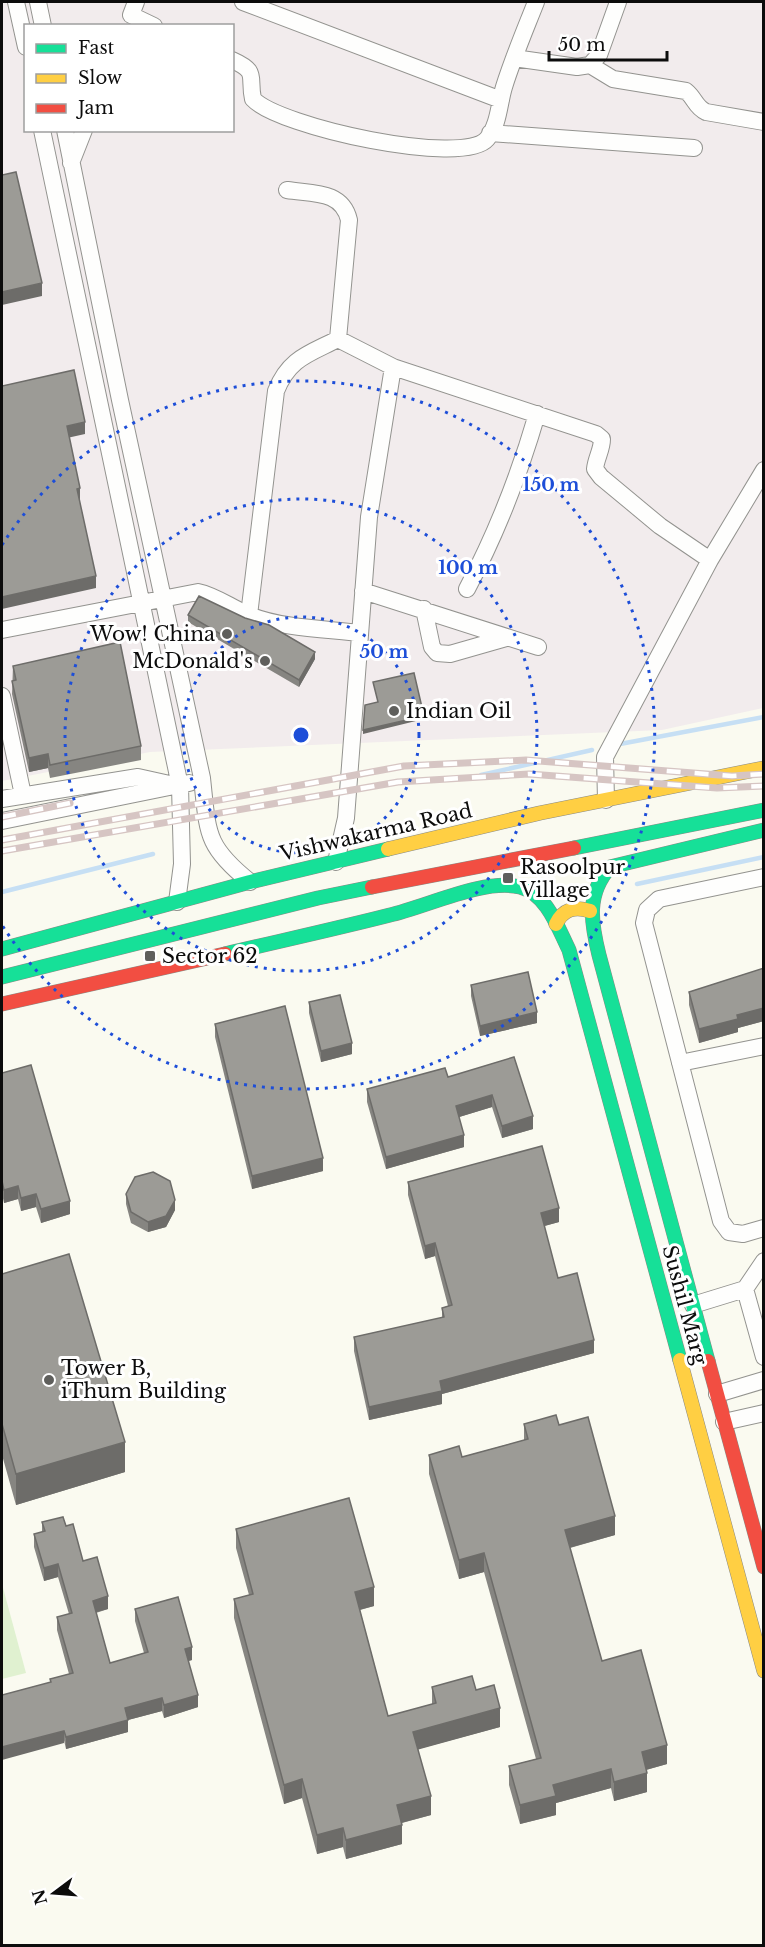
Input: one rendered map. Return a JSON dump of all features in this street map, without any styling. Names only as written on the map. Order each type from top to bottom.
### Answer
[{"type":"street","points":[[16,2],[24,38]]},
{"type":"street","points":[[38,2],[43,24]]},
{"type":"street","points":[[243,2],[501,100]]},
{"type":"street","points":[[234,61],[247,67],[252,73],[252,99],[258,105],[296,122],[324,131],[375,142],[472,147],[487,140],[514,58],[536,2]]},
{"type":"street","points":[[514,58],[577,67],[590,65],[599,55],[618,2]]},
{"type":"street","points":[[132,14],[150,24]]},
{"type":"street","points":[[590,65],[613,79],[686,91],[692,96],[698,108],[706,112],[764,122]]},
{"type":"street","points":[[42,132],[180,786],[182,864],[177,902]]},
{"type":"street","points":[[65,132],[202,778],[207,831],[226,861],[250,882]]},
{"type":"street","points":[[71,163],[83,132]]},
{"type":"street","points":[[490,133],[694,148]]},
{"type":"street","points":[[50,167],[71,163]]},
{"type":"street","points":[[286,190],[326,196],[338,200],[346,207],[349,220],[339,339]]},
{"type":"street","points":[[249,615],[276,391],[283,373],[293,363],[339,339]]},
{"type":"street","points":[[339,339],[393,367],[596,434],[602,439],[595,469],[601,477],[660,526],[710,560]]},
{"type":"street","points":[[336,862],[346,818],[369,517],[393,367]]},
{"type":"street","points":[[467,589],[503,516],[520,473],[537,414]]},
{"type":"street","points":[[606,800],[605,758],[710,560],[764,470]]},
{"type":"street","points":[[363,591],[538,647]]},
{"type":"street","points":[[2,630],[198,592],[212,595],[249,615],[360,633]]},
{"type":"street","points":[[424,609],[432,647],[436,653],[450,654],[506,638]]},
{"type":"street","points":[[2,696],[23,795]]},
{"type":"street","name":"Vishwakarma Road","points":[[5,950],[250,882],[606,800],[764,768]]},
{"type":"street","points":[[2,799],[138,777],[180,786]]},
{"type":"street","points":[[2,821],[180,786],[202,778]]},
{"type":"street","points":[[2,1004],[338,911],[476,867],[764,810]]},
{"type":"street","points":[[556,924],[559,915],[568,910],[583,908],[590,911],[598,876],[610,867],[764,831]]},
{"type":"street","name":"Sushil Marg","points":[[476,867],[507,885],[531,892],[549,912],[569,950],[764,1671]]},
{"type":"street","points":[[764,877],[659,899],[647,910],[644,923],[721,1221],[729,1232],[743,1234],[764,1228]]},
{"type":"street","points":[[2,977],[338,911],[507,885]]},
{"type":"street","name":"Sushil Marg","points":[[590,911],[607,987],[764,1567]]},
{"type":"street","points":[[2,965],[8,972],[18,973]]},
{"type":"street","points":[[680,1063],[764,1046]]},
{"type":"street","points":[[693,1305],[745,1289],[764,1261]]},
{"type":"street","points":[[745,1289],[764,1357]]},
{"type":"street","points":[[717,1394],[764,1380]]},
{"type":"street","points":[[724,1422],[764,1413]]},
{"type":"shaded area","points":[[2,2],[763,2],[763,708],[662,730],[150,752],[2,781]]},
{"type":"green space","points":[[2,1584],[26,1673],[2,1679]]},
{"type":"building","points":[[16,172],[42,283],[2,292],[2,175]]},
{"type":"building","points":[[74,370],[85,422],[67,426],[80,488],[77,489],[96,576],[2,597],[2,386]]},
{"type":"building","points":[[199,596],[245,618],[269,625],[315,652],[299,680],[188,615]]},
{"type":"building","points":[[120,642],[141,746],[50,765],[48,754],[29,758],[12,681],[16,680],[13,666]]},
{"type":"building","points":[[414,673],[424,716],[363,730],[365,705],[378,702],[373,682]]},
{"type":"building","points":[[764,968],[764,1008],[737,1015],[738,1019],[699,1029],[689,992]]},
{"type":"building","points":[[528,972],[537,1012],[480,1026],[471,985]]},
{"type":"building","points":[[340,995],[352,1043],[321,1051],[309,1002]]},
{"type":"building","points":[[285,1006],[323,1158],[252,1176],[215,1024]]},
{"type":"building","points":[[514,1057],[533,1116],[502,1126],[492,1095],[456,1106],[464,1135],[386,1157],[367,1089],[445,1068],[448,1077]]},
{"type":"building","points":[[31,1065],[70,1201],[41,1209],[36,1194],[21,1198],[18,1186],[4,1190],[2,1181],[2,1073]]},
{"type":"building","points":[[542,1146],[559,1208],[541,1213],[558,1278],[577,1273],[594,1340],[440,1381],[442,1391],[369,1407],[354,1337],[444,1317],[442,1308],[452,1305],[435,1243],[425,1246],[408,1182]]},
{"type":"building","points":[[153,1172],[170,1181],[175,1200],[166,1216],[148,1222],[131,1212],[126,1194],[135,1177]]},
{"type":"building","name":"Tower B, iThum Building","points":[[69,1254],[125,1442],[16,1474],[2,1424],[2,1274]]},
{"type":"building","points":[[556,1415],[559,1425],[588,1417],[615,1516],[565,1530],[602,1661],[641,1650],[667,1745],[642,1752],[647,1773],[614,1782],[611,1769],[553,1785],[556,1796],[520,1805],[509,1766],[541,1758],[484,1553],[459,1560],[429,1455],[459,1446],[462,1457],[528,1439],[524,1424]]},
{"type":"building","points":[[349,1498],[374,1587],[355,1592],[388,1716],[436,1703],[432,1687],[472,1676],[476,1690],[494,1685],[500,1708],[413,1732],[431,1796],[397,1805],[402,1825],[346,1840],[343,1828],[317,1835],[302,1779],[284,1785],[234,1599],[253,1594],[236,1529]]},
{"type":"building","points":[[63,1517],[66,1526],[73,1524],[83,1561],[97,1557],[108,1596],[93,1601],[110,1663],[148,1652],[135,1609],[178,1597],[192,1647],[185,1649],[198,1695],[164,1705],[162,1698],[125,1708],[128,1720],[66,1737],[64,1731],[2,1747],[2,1695],[51,1682],[50,1679],[73,1673],[57,1617],[72,1613],[58,1564],[44,1568],[34,1534],[45,1531],[42,1522]]},
{"type":"waterway","points":[[620,744],[764,717]]},
{"type":"waterway","points":[[481,775],[592,750]]},
{"type":"waterway","points":[[2,892],[153,854]]},
{"type":"waterway","points":[[637,884],[764,857]]},
{"type":"railway","points":[[2,840],[404,766],[526,760],[732,776],[764,774]]},
{"type":"railway","points":[[2,851],[398,782],[529,774],[717,788],[764,786]]},
{"type":"railway","points":[[2,817],[70,803]]},
{"type":"traffic: fast","points":[[574,848],[764,810]]},
{"type":"traffic: fast","points":[[708,1361],[599,955],[592,909],[597,888],[610,867],[764,830]]},
{"type":"traffic: fast","points":[[2,949],[250,882],[388,849]]},
{"type":"traffic: fast","points":[[225,954],[390,915],[490,886],[520,887],[538,897],[551,913],[569,950],[680,1360]]},
{"type":"traffic: fast","points":[[2,977],[318,898],[372,887]]},
{"type":"traffic: slow","points":[[388,849],[540,813],[764,768]]},
{"type":"traffic: slow","points":[[556,924],[562,915],[570,910],[590,911]]},
{"type":"traffic: slow","points":[[680,1360],[764,1671]]},
{"type":"traffic: jam","points":[[372,887],[574,848]]},
{"type":"traffic: jam","points":[[2,1004],[225,954]]},
{"type":"traffic: jam","points":[[708,1361],[764,1567]]},
{"type":"place","name":"Wow! China","points":[[227,634]]},
{"type":"place","name":"McDonald's","points":[[265,661]]},
{"type":"place","name":"Indian Oil","points":[[394,711]]},
{"type":"place","name":"Rasoolpur Village","points":[[508,878]]},
{"type":"place","name":"Sector 62","points":[[150,956]]},
{"type":"place","name":"Tower B, iThum Building","points":[[49,1380]]}]
